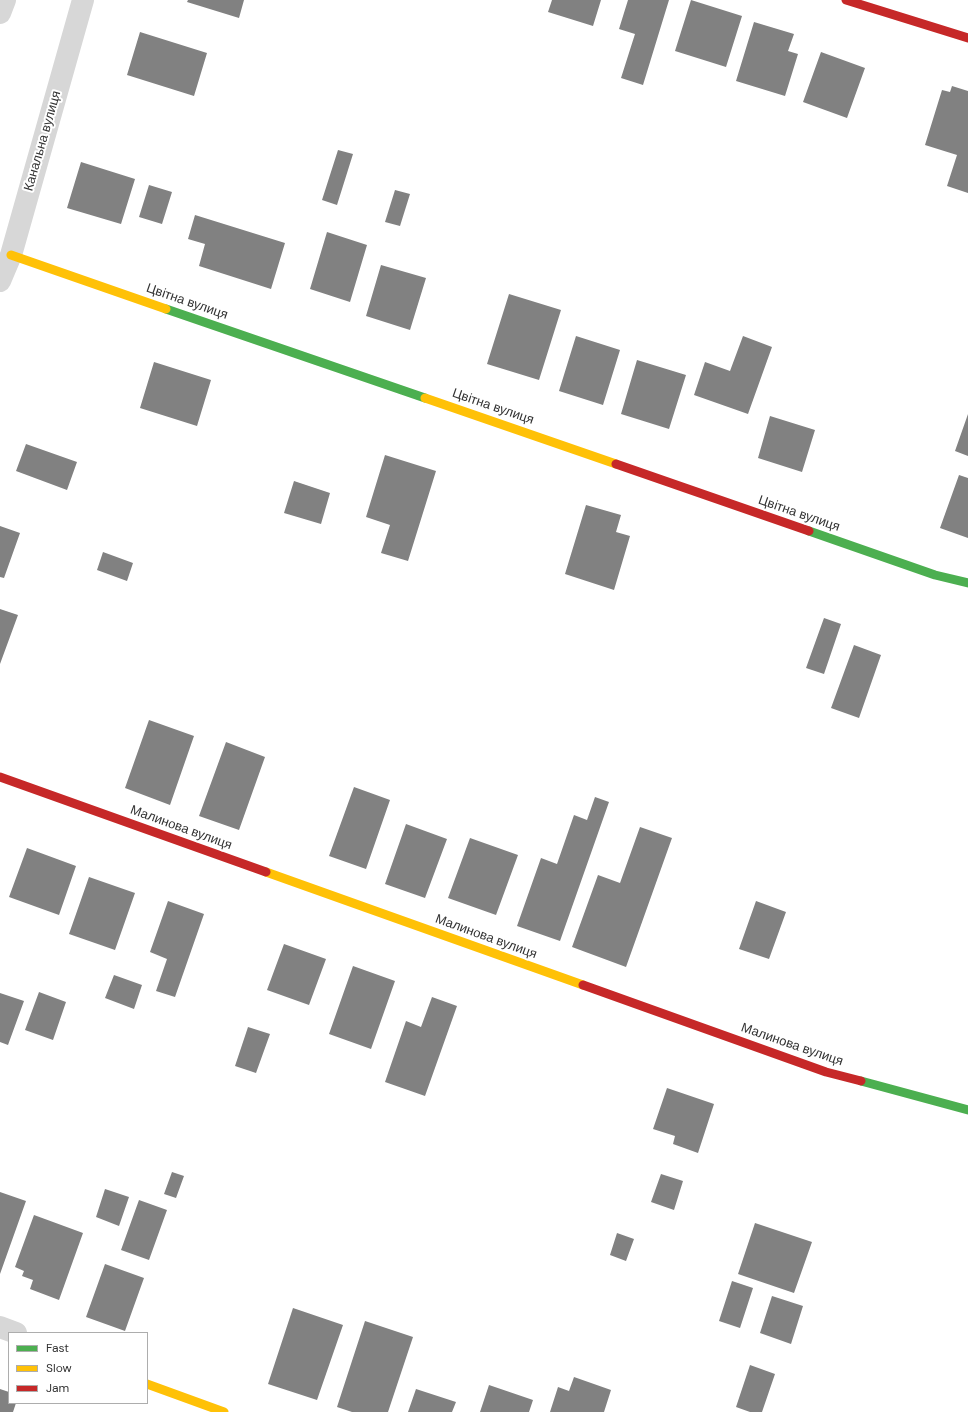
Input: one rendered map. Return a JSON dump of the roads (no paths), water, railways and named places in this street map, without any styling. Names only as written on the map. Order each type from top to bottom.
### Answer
[{"type":"street","points":[[0,12],[5,0]]},
{"type":"street","name":"Канальна вулиця","points":[[0,281],[11,255],[83,0]]},
{"type":"street","points":[[846,0],[968,38]]},
{"type":"street","name":"Цвітна вулиця","points":[[11,255],[927,572],[968,583]]},
{"type":"street","name":"Малинова вулиця","points":[[0,777],[826,1072],[968,1110]]},
{"type":"street","points":[[0,1327],[13,1332]]},
{"type":"street","points":[[148,1384],[224,1412]]}]
